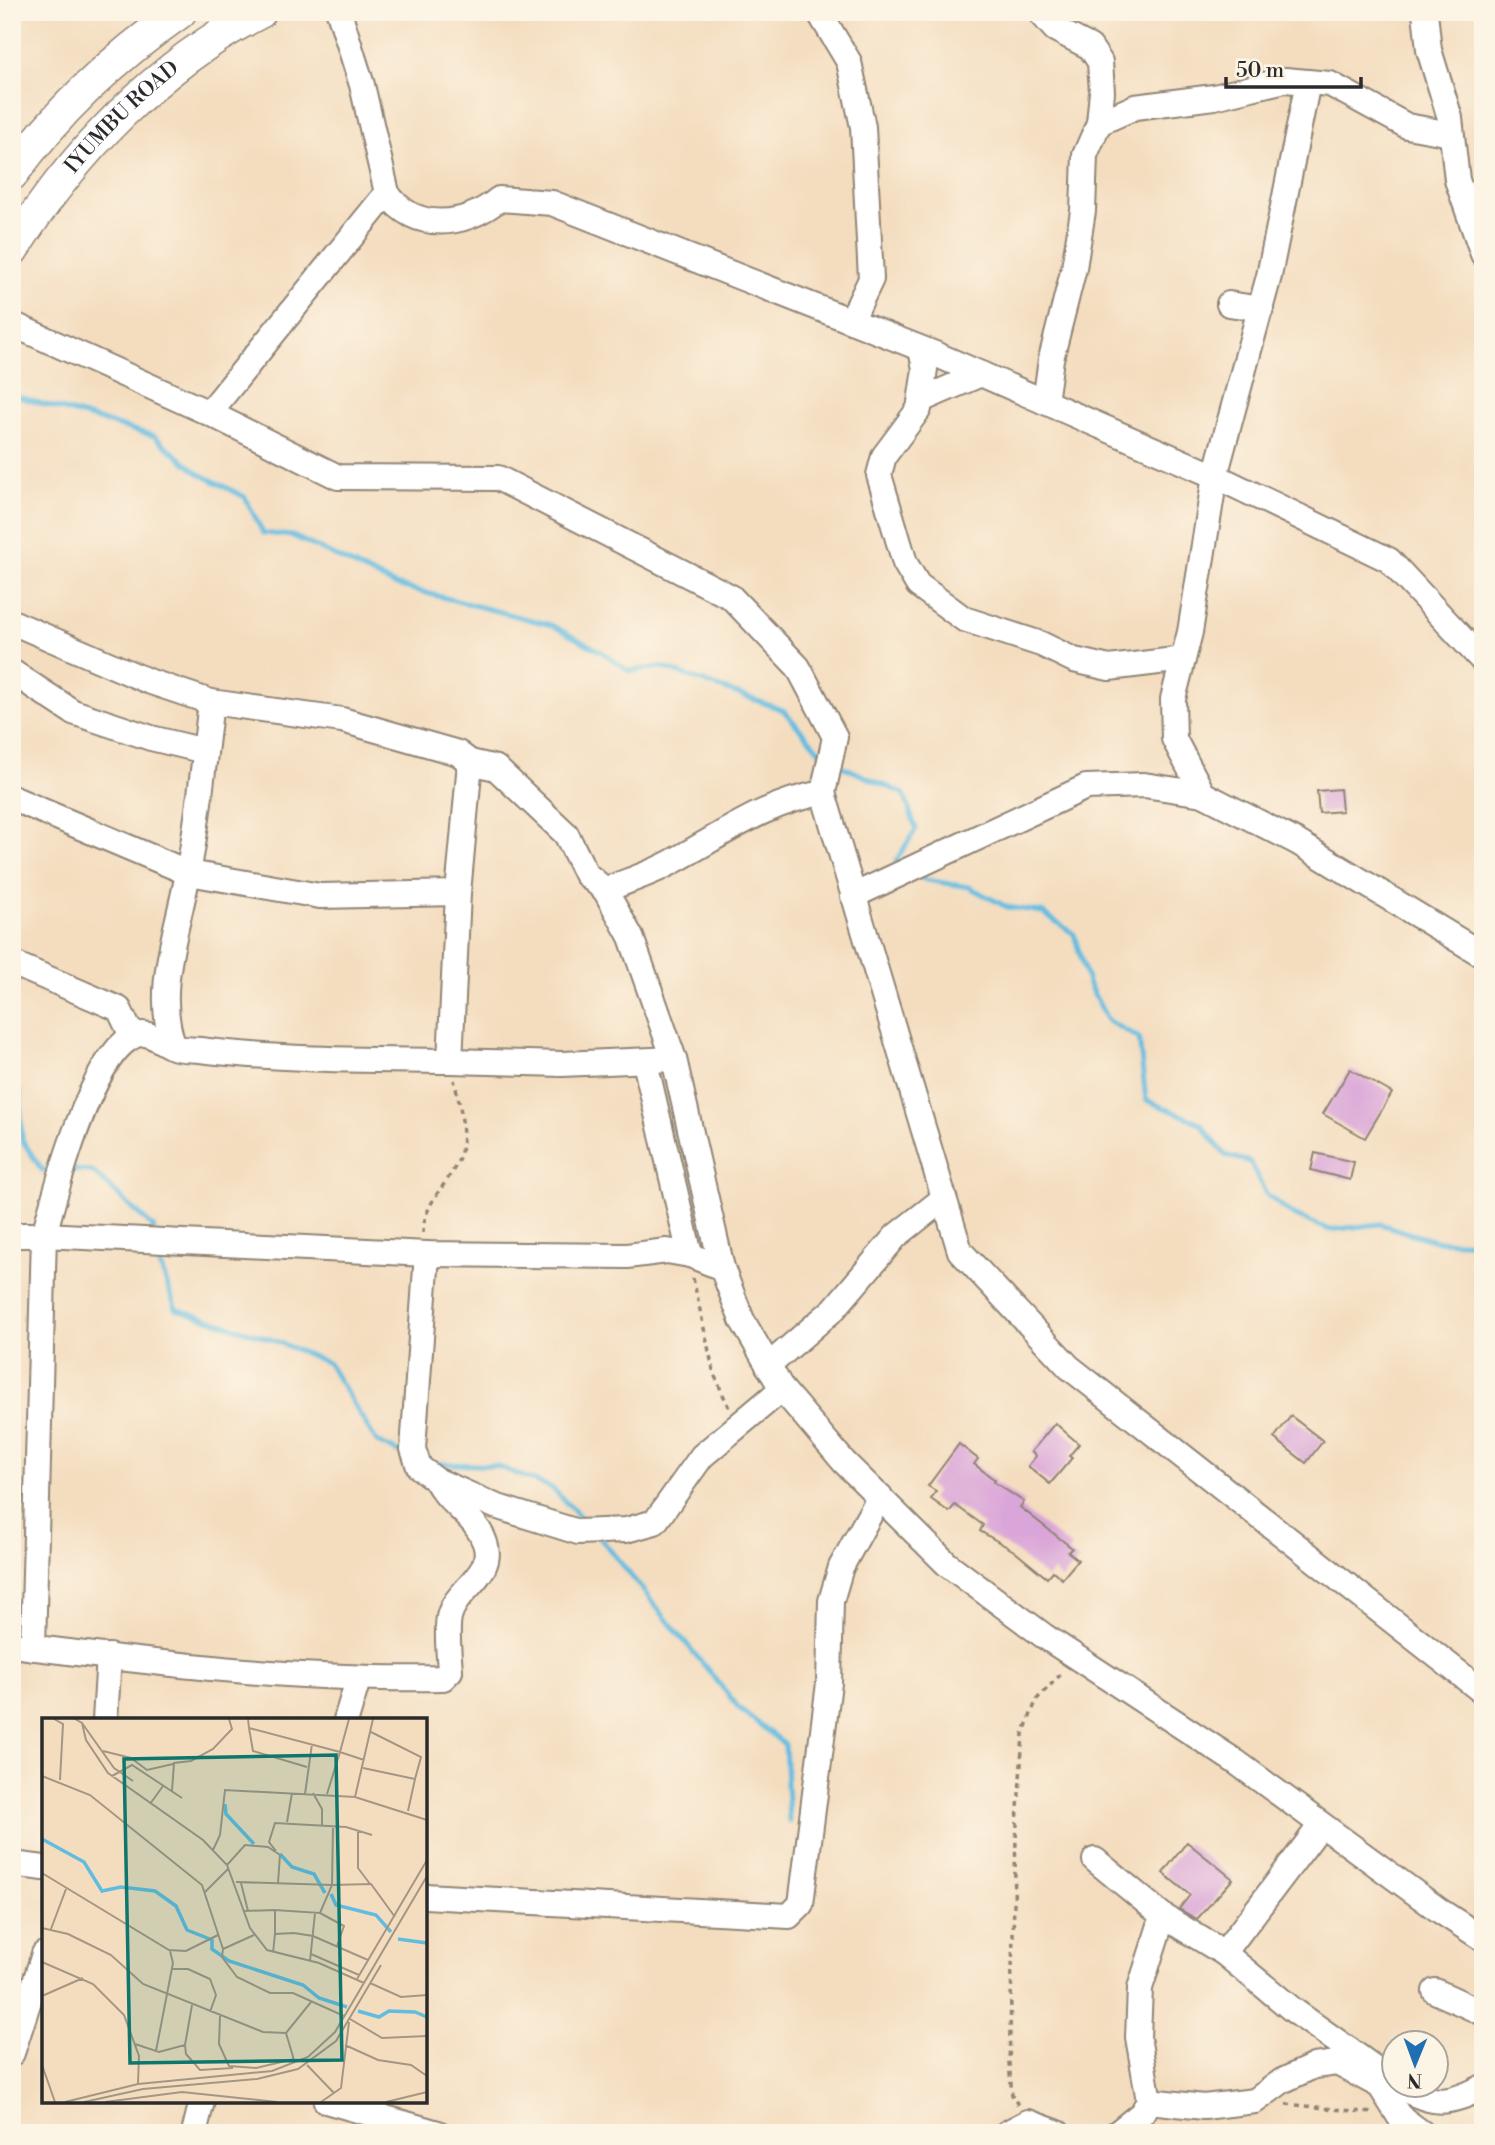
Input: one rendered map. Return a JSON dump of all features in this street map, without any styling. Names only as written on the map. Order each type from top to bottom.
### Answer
[{"type":"main road","points":[[12,174],[41,135],[128,48],[180,12]]},
{"type":"main road","name":"IYUMBU ROAD","points":[[12,250],[46,198],[108,125],[174,70],[237,24],[260,12]]},
{"type":"street","points":[[819,12],[849,62],[863,127],[871,279],[851,321]]},
{"type":"street","points":[[1040,12],[1055,29],[1090,47],[1100,62],[1102,92],[1099,123],[1085,155],[1083,211],[1074,268],[1051,359],[1045,402]]},
{"type":"street","points":[[1425,12],[1429,50],[1450,118],[1457,180],[1483,254]]},
{"type":"street","points":[[341,13],[362,85],[387,193],[398,210],[434,220],[454,221],[481,213],[499,199],[552,203],[921,349],[1215,476],[1389,560],[1483,661]]},
{"type":"street","points":[[1099,123],[1135,107],[1214,97],[1284,80],[1330,83],[1406,126],[1451,134]]},
{"type":"street","points":[[1203,794],[1174,739],[1174,699],[1184,659],[1215,476],[1261,309],[1308,82]]},
{"type":"street","points":[[1102,92],[1115,103],[1135,107]]},
{"type":"street","points":[[209,413],[387,193]]},
{"type":"street","points":[[1229,304],[1261,309]]},
{"type":"street","points":[[12,324],[209,413],[338,477],[498,478],[731,597],[798,667],[835,737],[823,793],[960,1251],[1069,1367],[1483,1692]]},
{"type":"street","points":[[921,349],[925,369],[919,409],[884,456],[879,475],[905,563],[918,585],[964,619],[1041,644],[1074,660],[1109,668],[1184,659]]},
{"type":"street","points":[[921,400],[981,374]]},
{"type":"street","points":[[12,622],[148,681],[211,702],[342,720],[458,753],[470,762],[496,768],[516,785],[566,834],[586,874],[605,890],[631,937],[674,1059],[722,1268],[742,1320],[782,1389],[844,1462],[947,1564],[1077,1657],[1236,1762],[1483,1939]]},
{"type":"street","points":[[12,672],[73,712],[151,738],[205,751]]},
{"type":"street","points":[[174,1047],[167,1027],[169,964],[189,873],[211,702]]},
{"type":"street","points":[[450,1061],[458,893],[470,762]]},
{"type":"street","points":[[853,896],[1086,787],[1144,785],[1203,794],[1297,842],[1483,955]]},
{"type":"street","points":[[605,890],[670,863],[754,815],[795,797],[823,793]]},
{"type":"street","points":[[15,807],[189,873],[320,895],[458,893]]},
{"type":"street","points":[[12,963],[119,1009],[132,1036]]},
{"type":"street","points":[[436,1480],[444,1494],[473,1521],[486,1546],[486,1562],[476,1580],[458,1598],[449,1617],[450,1671],[443,1678],[358,1680],[23,1646],[44,1235],[61,1170],[112,1052],[132,1036],[149,1034],[174,1047],[268,1058],[645,1062],[674,1059]]},
{"type":"street","points":[[645,1062],[690,1255]]},
{"type":"street","points":[[768,1366],[834,1309],[896,1236],[943,1199]]},
{"type":"street","points":[[12,1236],[44,1235],[427,1254],[627,1256],[667,1251],[690,1255],[722,1268]]},
{"type":"street","points":[[427,1254],[413,1449],[419,1467],[436,1480],[495,1506],[578,1532],[626,1530],[655,1522],[702,1457],[782,1389]]},
{"type":"street","points":[[427,1896],[789,1916],[795,1912],[801,1904],[828,1683],[831,1601],[841,1567],[880,1496]]},
{"type":"street","points":[[105,1718],[109,1656]]},
{"type":"street","points":[[347,1718],[358,1680]]},
{"type":"street","points":[[1224,1953],[1321,1825]]},
{"type":"street","points":[[1095,1860],[1163,1916],[1224,1953],[1293,2010],[1380,2075]]},
{"type":"street","points":[[12,1864],[42,1868]]},
{"type":"street","points":[[1117,2133],[1142,2113],[1149,2101],[1138,2037],[1140,1988],[1163,1916]]},
{"type":"street","points":[[12,2053],[42,1960]]},
{"type":"street","points":[[1435,1991],[1483,2013]]},
{"type":"street","points":[[1149,2101],[1204,2106],[1255,2101],[1282,2081],[1314,2066],[1337,2063],[1380,2079]]},
{"type":"street","points":[[1432,2100],[1440,2103],[1457,2100],[1483,2087]]},
{"type":"street","points":[[1395,2100],[1399,2116],[1422,2133]]},
{"type":"street","points":[[194,2133],[202,2103]]},
{"type":"street","points":[[333,2103],[438,2133]]},
{"type":"street","points":[[1017,2127],[1058,2133]]},
{"type":"path","points":[[427,1254],[423,1216],[458,1162],[461,1146],[459,1097],[450,1061]]},
{"type":"path","points":[[690,1255],[697,1305],[714,1374],[738,1426]]},
{"type":"path","points":[[1017,2127],[1009,2063],[1023,1734],[1037,1699],[1077,1657]]},
{"type":"path","points":[[1255,2101],[1399,2116]]},
{"type":"building","points":[[1340,789],[1342,811],[1319,813],[1317,791]]},
{"type":"building","points":[[1350,1069],[1392,1093],[1365,1138],[1323,1114]]},
{"type":"building","points":[[1315,1153],[1354,1162],[1350,1180],[1311,1170]]},
{"type":"building","points":[[1291,1416],[1323,1441],[1306,1463],[1274,1438]]},
{"type":"building","points":[[1055,1423],[1079,1444],[1069,1456],[1072,1458],[1050,1484],[1028,1466],[1036,1456],[1031,1452]]},
{"type":"building","points":[[959,1444],[978,1459],[974,1464],[995,1480],[994,1482],[1024,1502],[1020,1507],[1072,1548],[1068,1552],[1078,1560],[1062,1579],[1053,1571],[1047,1578],[1014,1551],[980,1531],[983,1525],[955,1505],[949,1512],[931,1499],[936,1491],[928,1486]]},
{"type":"building","points":[[1187,1842],[1233,1879],[1197,1919],[1179,1909],[1190,1895],[1163,1873]]},
{"type":"waterway","points":[[12,395],[154,436],[198,473],[245,497],[263,533],[293,536],[395,585],[551,625],[602,652],[629,671],[662,667],[783,710],[824,756]]},
{"type":"waterway","points":[[835,763],[904,794],[916,829],[896,861],[900,864]]},
{"type":"waterway","points":[[917,875],[926,880],[969,887],[1007,907],[1042,912],[1074,934],[1088,983],[1108,1021],[1139,1038],[1146,1100],[1200,1123],[1225,1155],[1250,1162],[1266,1194],[1293,1215],[1330,1230],[1380,1224],[1435,1241],[1483,1243]]},
{"type":"waterway","points":[[12,1089],[20,1092],[22,1140],[42,1170],[54,1170]]},
{"type":"waterway","points":[[71,1170],[92,1171],[154,1228],[152,1235]]},
{"type":"waterway","points":[[154,1248],[176,1309],[271,1339],[328,1363],[377,1442],[405,1455]]},
{"type":"waterway","points":[[427,1463],[497,1466],[552,1488],[587,1524]]},
{"type":"waterway","points":[[601,1539],[739,1708],[785,1745],[789,1821]]}]
